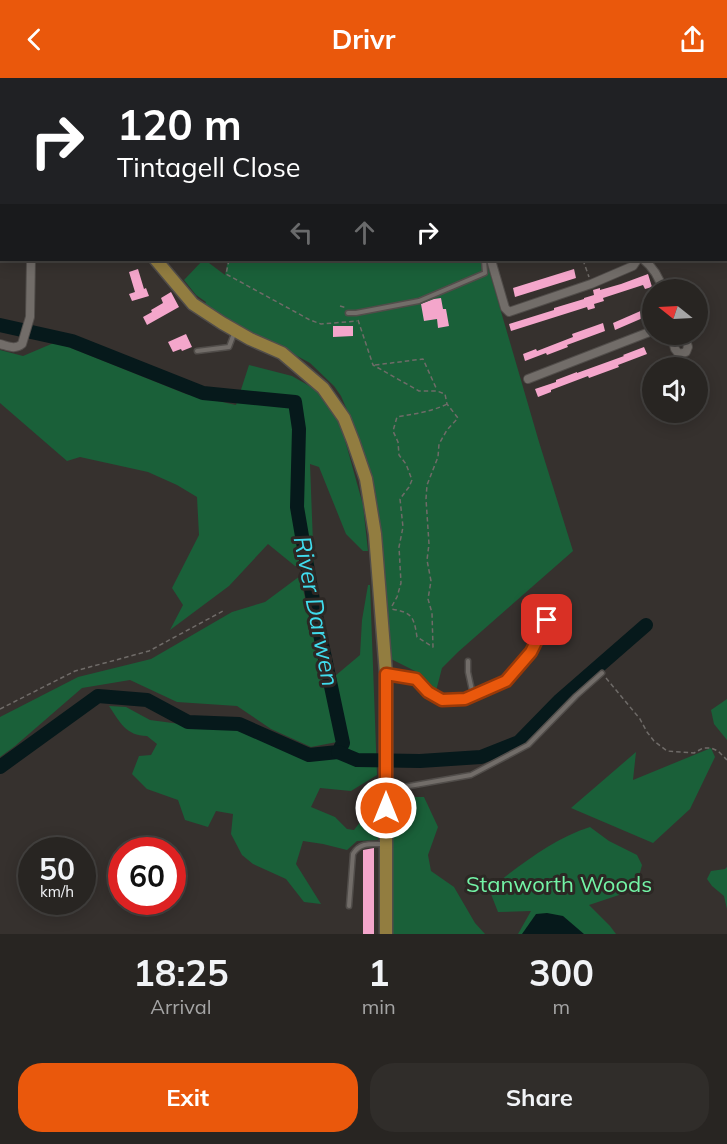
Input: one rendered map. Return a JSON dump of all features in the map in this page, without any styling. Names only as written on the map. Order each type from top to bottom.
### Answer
[{"type":"main road","points":[[157,261],[193,304],[250,339],[282,353],[323,388],[344,418],[366,478],[375,534],[386,674],[385,933]]},
{"type":"street","points":[[0,344],[18,346],[30,317],[31,261]]},
{"type":"street","points":[[491,261],[505,308],[509,312],[591,284],[633,266],[636,261]]},
{"type":"street","points":[[645,261],[660,279]]},
{"type":"street","points":[[528,379],[642,335]]},
{"type":"street","points":[[674,345],[679,354],[686,352],[687,345]]},
{"type":"street","points":[[386,674],[416,679],[428,692],[442,700],[465,699],[474,696],[506,681],[531,652],[547,620]]},
{"type":"lane","points":[[348,313],[419,301],[485,273],[483,261]]},
{"type":"lane","points":[[197,351],[229,346],[235,330]]},
{"type":"lane","points":[[468,661],[468,672],[474,696]]},
{"type":"lane","points":[[386,790],[471,774],[528,745],[602,673]]},
{"type":"lane","points":[[350,906],[352,859],[355,850],[367,844],[386,845]]},
{"type":"path","points":[[229,261],[226,274],[310,320],[321,324],[358,321]]},
{"type":"path","points":[[583,261],[591,284]]},
{"type":"path","points":[[356,313],[373,365],[419,391],[437,391],[445,394],[447,404],[458,418],[447,430],[439,444],[438,458],[427,485],[429,544],[427,560],[431,580],[428,599],[432,613],[433,647],[417,637],[415,621],[405,611],[390,609],[401,583],[399,547],[403,526],[400,499],[412,480],[406,464],[399,455],[398,442],[393,431],[397,417],[410,416],[447,404]]},
{"type":"path","points":[[373,365],[423,359],[437,391]]},
{"type":"path","points":[[0,709],[75,671],[149,651],[223,611]]},
{"type":"path","points":[[602,673],[640,719],[654,741],[666,751],[694,753],[703,748],[711,748],[727,760]]},
{"type":"green space","points":[[202,261],[206,261],[225,275],[228,261],[486,261],[573,551],[442,668],[436,691],[428,691],[415,671],[391,659],[376,495],[357,433],[341,396],[310,363],[246,330],[205,304],[206,302],[196,295],[184,280]]},
{"type":"green space","points":[[56,342],[186,394],[236,405],[249,365],[292,376],[320,392],[340,422],[363,505],[368,551],[363,551],[346,534],[319,467],[310,464],[314,570],[295,566],[268,544],[229,586],[170,630],[183,605],[172,588],[199,535],[197,497],[148,472],[80,457],[67,461],[0,403],[0,350],[23,356]]},
{"type":"green space","points":[[300,576],[337,742],[311,747],[271,729],[237,706],[177,702],[130,680],[82,688],[0,757],[0,717],[78,677],[151,659],[232,612],[265,602]]},
{"type":"green space","points":[[368,585],[370,585],[377,775],[351,791],[320,788],[311,807],[335,817],[347,829],[354,830],[366,812],[360,810],[356,804],[381,789],[378,840],[357,841],[347,850],[303,841],[296,864],[321,904],[304,902],[286,879],[253,864],[242,855],[231,834],[233,814],[216,811],[208,827],[185,820],[178,800],[147,789],[132,774],[139,756],[151,755],[157,744],[147,736],[128,730],[109,706],[126,707],[150,720],[195,726],[234,727],[263,734],[312,761],[342,755],[346,746],[335,676],[360,655],[362,620]]},
{"type":"green space","points":[[727,699],[727,740],[714,724],[711,710]]},
{"type":"green space","points":[[711,748],[715,757],[690,809],[653,843],[571,808],[636,752],[633,780]]},
{"type":"green space","name":"Stanworth Woods","points":[[393,797],[424,797],[438,827],[428,855],[431,871],[454,887],[475,923],[485,934],[393,934]]},
{"type":"green space","name":"Stanworth Woods","points":[[590,827],[609,841],[637,855],[642,865],[636,887],[589,905],[616,934],[518,934],[531,911],[498,912],[489,889],[550,845]]},
{"type":"green space","points":[[727,867],[727,909],[724,896],[707,879],[711,871]]},
{"type":"shaded area","points":[[547,913],[563,916],[584,934],[522,934],[536,914]]},
{"type":"building","points":[[138,269],[144,289],[146,288],[149,296],[132,301],[129,294],[135,292],[129,272]]},
{"type":"building","points":[[574,269],[576,278],[515,297],[513,288]]},
{"type":"building","points":[[648,274],[650,279],[642,279],[642,285],[603,298],[604,301],[594,304],[595,308],[588,310],[587,307],[511,331],[509,324],[594,295],[593,290],[621,284]]},
{"type":"building","points":[[171,292],[179,307],[147,325],[143,317],[163,303],[161,298]]},
{"type":"building","points":[[441,298],[449,326],[438,328],[437,319],[424,321],[421,304]]},
{"type":"building","points":[[642,310],[642,318],[615,330],[613,323]]},
{"type":"building","points":[[603,323],[605,331],[547,355],[546,353],[525,361],[523,354],[536,349],[537,351],[573,337],[572,334]]},
{"type":"building","points":[[333,326],[353,326],[353,336],[333,337]]},
{"type":"building","points":[[186,334],[192,347],[173,352],[168,342]]},
{"type":"building","points":[[644,347],[647,354],[618,365],[619,367],[589,378],[588,376],[538,397],[535,389]]},
{"type":"building","points":[[374,848],[374,934],[363,934],[363,850]]},
{"type":"waterway","name":"River Darwen","points":[[0,325],[72,341],[203,393],[295,402],[299,429],[297,507],[314,606],[343,743],[338,752],[309,755],[239,724],[188,722],[147,700],[98,696],[0,767]]},
{"type":"waterway","points":[[338,752],[357,760],[420,761],[481,757],[519,742],[560,700],[646,625]]},
{"type":"route","points":[[386,808],[386,674],[416,679],[428,692],[442,700],[465,699],[474,696],[506,681],[531,652],[547,620]]}]
